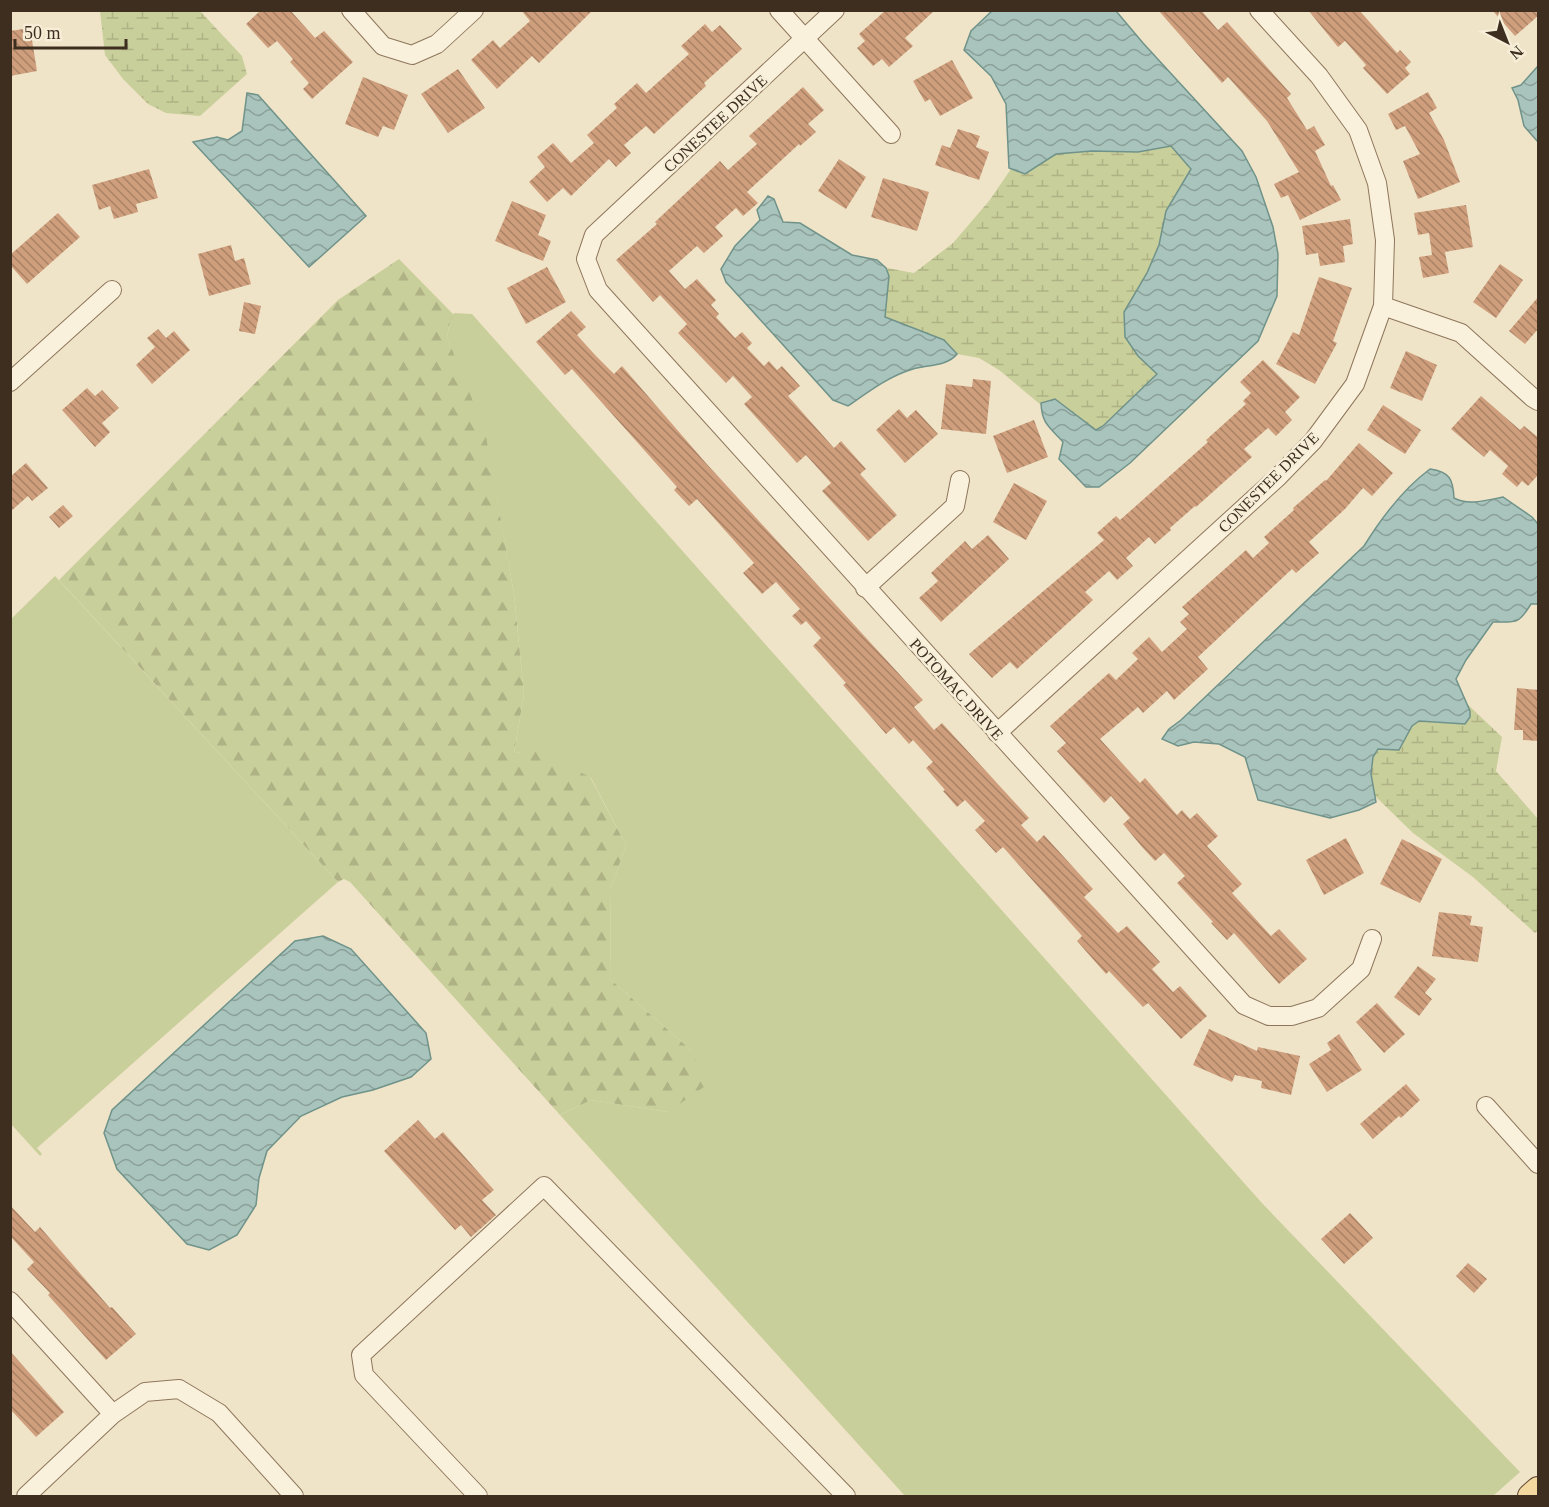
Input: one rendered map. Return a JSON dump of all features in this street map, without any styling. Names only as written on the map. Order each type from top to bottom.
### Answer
[{"type":"main road","points":[[1530,1497],[1539,1489]]},
{"type":"street","points":[[351,10],[383,46],[412,55],[437,44],[474,10]]},
{"type":"street","points":[[779,10],[891,134]]},
{"type":"street","name":"CONESTEE DRIVE","points":[[594,235],[836,10]]},
{"type":"street","name":"CONESTEE DRIVE","points":[[997,733],[1278,477],[1313,441],[1355,384],[1383,306],[1384,240],[1377,183],[1358,130],[1319,76],[1259,10]]},
{"type":"street","name":"POTOMAC DRIVE","points":[[594,235],[586,259],[598,291],[1244,1005],[1269,1016],[1292,1016],[1318,1008],[1361,969],[1372,939]]},
{"type":"street","points":[[10,382],[112,290]]},
{"type":"street","points":[[1383,306],[1461,333],[1539,401]]},
{"type":"street","points":[[865,588],[955,506],[960,480]]},
{"type":"street","points":[[1486,1106],[1539,1164]]},
{"type":"street","points":[[478,1497],[364,1375],[361,1355],[544,1186],[846,1497]]},
{"type":"street","points":[[10,1301],[113,1414]]},
{"type":"street","points":[[26,1497],[113,1414],[145,1392],[180,1389],[219,1413],[294,1497]]},
{"type":"green space","points":[[100,11],[200,11],[242,56],[247,74],[200,116],[166,113],[148,104],[123,79],[105,55]]},
{"type":"green space","points":[[1171,146],[1191,169],[1166,211],[1159,245],[1147,273],[1124,312],[1138,356],[1157,374],[1103,426],[1096,430],[1055,399],[1041,403],[1041,405],[999,370],[979,358],[957,354],[944,340],[885,317],[889,276],[887,268],[914,273],[953,243],[989,201],[1011,169],[1025,174],[1056,154],[1092,151],[1138,152]]},
{"type":"green space","points":[[399,259],[454,315],[447,337],[485,431],[514,594],[524,694],[514,753],[535,750],[590,777],[626,845],[611,888],[610,979],[691,1050],[708,1084],[668,1112],[591,1100],[560,1115],[350,882],[344,879],[338,882],[59,580],[338,300]]},
{"type":"green space","points":[[454,313],[472,314],[1261,1202],[1520,1472],[1493,1496],[905,1496],[560,1115],[591,1100],[668,1112],[691,1050],[610,979],[611,888],[626,845],[591,778],[535,751],[514,753],[524,694],[514,594],[497,500],[462,377],[447,337]]},
{"type":"green space","points":[[55,576],[338,882],[37,1148],[42,1154],[40,1156],[11,1124],[11,619]]},
{"type":"green space","points":[[1465,702],[1502,737],[1496,771],[1538,819],[1538,930],[1535,933],[1473,877],[1413,833],[1375,796],[1371,774],[1373,757],[1378,749],[1399,750],[1412,726],[1419,721],[1465,724],[1470,711]]},
{"type":"water","points":[[993,10],[1116,11],[1242,151],[1256,177],[1273,227],[1278,254],[1277,296],[1258,341],[1130,463],[1099,487],[1086,487],[1059,459],[1063,442],[1045,421],[1041,403],[1055,399],[1096,430],[1157,374],[1138,356],[1125,337],[1124,312],[1147,273],[1159,245],[1166,211],[1191,169],[1171,146],[1138,152],[1092,151],[1056,154],[1025,174],[1009,168],[1006,104],[991,76],[964,50],[971,31]]},
{"type":"water","points":[[1538,66],[1538,142],[1524,126],[1518,100],[1512,88],[1521,85]]},
{"type":"water","points":[[247,93],[258,95],[366,216],[309,267],[193,142],[217,137],[228,140],[242,131]]},
{"type":"water","points":[[768,196],[774,199],[783,222],[800,223],[852,255],[877,260],[886,268],[889,276],[885,317],[944,340],[957,354],[943,363],[913,369],[896,376],[848,406],[833,400],[726,282],[721,269],[735,246],[760,220],[757,210]]},
{"type":"water","points":[[1430,469],[1446,474],[1453,486],[1454,498],[1472,502],[1503,497],[1532,517],[1538,524],[1538,604],[1531,604],[1523,616],[1516,621],[1493,622],[1466,660],[1456,679],[1470,711],[1470,717],[1465,724],[1419,721],[1412,726],[1399,750],[1378,749],[1373,757],[1371,774],[1376,802],[1359,810],[1330,818],[1258,800],[1245,757],[1219,744],[1194,742],[1178,746],[1162,739],[1169,729],[1364,546],[1394,504]]},
{"type":"water","points":[[323,936],[351,949],[426,1033],[431,1059],[411,1077],[373,1090],[342,1097],[301,1116],[267,1151],[259,1178],[256,1205],[237,1235],[209,1250],[187,1244],[117,1169],[104,1133],[112,1110],[295,941]]},
{"type":"building","points":[[261,10],[290,10],[315,38],[324,31],[353,62],[312,99],[303,89],[309,83],[290,62],[293,59],[277,41],[268,48],[246,24]]},
{"type":"building","points":[[521,10],[593,10],[539,63],[532,56],[497,89],[471,60],[493,40],[500,48],[530,21]]},
{"type":"building","points":[[886,10],[935,10],[905,38],[913,46],[889,67],[882,59],[873,66],[857,48],[865,41],[859,34]]},
{"type":"building","points":[[1158,10],[1201,10],[1218,30],[1227,22],[1291,94],[1287,98],[1307,130],[1314,126],[1325,145],[1315,151],[1331,186],[1333,185],[1341,200],[1300,220],[1288,195],[1281,198],[1274,184],[1299,172],[1267,121],[1228,77],[1222,83]]},
{"type":"building","points":[[1308,10],[1359,10],[1397,53],[1400,50],[1411,62],[1405,68],[1410,74],[1387,94],[1363,68],[1366,65],[1345,41],[1338,47]]},
{"type":"building","points":[[1492,10],[1539,10],[1539,15],[1515,36]]},
{"type":"building","points":[[705,24],[712,32],[720,25],[742,49],[704,83],[706,86],[654,134],[646,126],[624,145],[631,153],[616,167],[609,159],[571,196],[563,188],[547,202],[529,182],[545,167],[537,157],[553,143],[571,163],[594,143],[587,135],[617,108],[614,104],[637,83],[646,93],[689,54],[681,46]]},
{"type":"building","points":[[30,28],[37,71],[10,76],[10,31]]},
{"type":"building","points":[[952,60],[973,98],[940,116],[930,99],[925,102],[913,81]]},
{"type":"building","points":[[458,69],[485,108],[448,133],[421,94]]},
{"type":"building","points":[[363,77],[408,95],[394,130],[383,126],[378,137],[345,124]]},
{"type":"building","points":[[803,87],[824,110],[808,124],[816,132],[800,146],[799,144],[747,192],[758,203],[743,216],[736,208],[715,227],[723,236],[704,253],[697,246],[669,271],[685,289],[697,279],[716,300],[711,305],[719,314],[716,317],[735,338],[742,332],[752,343],[747,348],[764,366],[769,361],[777,370],[782,366],[800,386],[788,396],[834,448],[841,441],[866,469],[860,474],[897,515],[868,541],[822,491],[831,483],[806,455],[797,463],[744,404],[752,397],[733,376],[726,383],[678,333],[687,324],[660,295],[653,302],[616,260],[657,224],[655,222],[720,161],[728,170],[757,144],[749,136]]},
{"type":"building","points":[[1428,92],[1437,108],[1429,113],[1444,140],[1460,182],[1418,199],[1403,161],[1420,154],[1405,126],[1396,130],[1388,114]]},
{"type":"building","points":[[958,129],[980,136],[976,147],[989,152],[979,180],[935,165],[942,145],[950,148]]},
{"type":"building","points":[[839,159],[866,177],[846,209],[818,191]]},
{"type":"building","points":[[149,169],[158,198],[136,204],[138,212],[114,219],[110,206],[99,210],[92,185]]},
{"type":"building","points":[[883,178],[929,192],[917,231],[871,217]]},
{"type":"building","points":[[512,201],[546,215],[538,235],[551,241],[543,261],[495,241]]},
{"type":"building","points":[[1466,205],[1473,247],[1445,252],[1449,273],[1423,278],[1419,257],[1432,255],[1429,233],[1418,235],[1414,213]]},
{"type":"building","points":[[58,213],[80,237],[27,284],[10,265],[10,255]]},
{"type":"building","points":[[1350,219],[1353,244],[1343,246],[1345,262],[1320,266],[1318,253],[1306,255],[1302,226]]},
{"type":"building","points":[[231,245],[235,261],[244,258],[251,284],[209,296],[198,254]]},
{"type":"building","points":[[1500,264],[1523,280],[1496,318],[1473,302]]},
{"type":"building","points":[[547,267],[566,302],[526,324],[507,288]]},
{"type":"building","points":[[1319,277],[1352,288],[1333,341],[1337,343],[1315,384],[1276,364],[1293,332],[1299,335]]},
{"type":"building","points":[[1539,296],[1539,328],[1525,344],[1509,331]]},
{"type":"building","points":[[244,302],[261,306],[255,334],[239,331]]},
{"type":"building","points":[[571,311],[586,327],[577,335],[614,374],[622,366],[705,462],[923,700],[914,707],[934,730],[942,723],[1029,818],[1021,825],[1037,842],[1044,835],[1093,889],[1084,897],[1118,933],[1127,926],[1160,962],[1152,969],[1173,992],[1180,986],[1207,1016],[1181,1039],[1148,1003],[1143,1007],[1109,971],[1106,974],[1077,941],[1082,936],[1003,847],[996,853],[975,830],[985,821],[965,800],[957,807],[926,768],[933,762],[913,740],[909,744],[894,727],[886,734],[843,685],[846,683],[813,646],[821,638],[806,621],[801,625],[792,616],[800,609],[776,582],[762,594],[743,573],[754,563],[697,499],[689,506],[674,490],[677,487],[572,369],[565,375],[536,342]]},
{"type":"building","points":[[158,329],[166,338],[174,331],[190,350],[152,384],[136,365],[155,347],[147,338]]},
{"type":"building","points":[[1406,351],[1437,365],[1422,401],[1390,388]]},
{"type":"building","points":[[1263,360],[1300,397],[1285,412],[1292,420],[1276,436],[1268,428],[1244,449],[1252,457],[1170,528],[1171,530],[1155,544],[1149,537],[1126,558],[1133,566],[1117,580],[1109,571],[1085,592],[1093,600],[1069,622],[1017,669],[1010,662],[992,678],[969,654],[1104,540],[1097,533],[1116,516],[1120,520],[1208,442],[1206,440],[1246,404],[1243,401],[1251,393],[1240,382]]},
{"type":"building","points":[[973,379],[991,381],[986,434],[941,429],[946,384],[972,387]]},
{"type":"building","points":[[87,388],[95,396],[102,390],[119,408],[102,423],[110,432],[95,447],[62,410]]},
{"type":"building","points":[[1481,396],[1520,430],[1524,426],[1539,438],[1539,474],[1528,486],[1522,481],[1517,487],[1502,474],[1508,466],[1490,450],[1484,457],[1451,429]]},
{"type":"building","points":[[1383,405],[1421,430],[1405,454],[1367,430]]},
{"type":"building","points":[[899,409],[907,418],[916,410],[938,434],[905,463],[876,430]]},
{"type":"building","points":[[1034,420],[1048,457],[1007,473],[993,436]]},
{"type":"building","points":[[1359,443],[1393,473],[1372,496],[1363,488],[1345,509],[1309,542],[1319,553],[1296,573],[1292,569],[1198,657],[1208,669],[1174,700],[1167,691],[1143,713],[1138,707],[1100,739],[1140,783],[1145,778],[1177,815],[1182,810],[1190,819],[1197,813],[1218,836],[1207,846],[1242,884],[1232,893],[1271,936],[1279,929],[1307,959],[1279,984],[1234,933],[1227,940],[1211,923],[1213,922],[1177,883],[1185,876],[1164,853],[1155,861],[1142,847],[1123,824],[1130,818],[1111,796],[1104,803],[1057,751],[1066,743],[1050,726],[1109,673],[1116,680],[1138,659],[1132,653],[1149,637],[1162,652],[1187,629],[1180,622],[1189,614],[1182,607],[1246,550],[1253,558],[1269,543],[1264,537],[1294,510],[1293,508],[1326,481]]},
{"type":"building","points":[[26,463],[48,488],[32,501],[28,496],[10,512],[10,477]]},
{"type":"building","points":[[1014,483],[1047,501],[1026,540],[993,522]]},
{"type":"building","points":[[63,505],[73,516],[59,528],[49,517]]},
{"type":"building","points":[[988,535],[1009,559],[941,622],[919,598],[938,581],[931,573],[965,541],[972,549]]},
{"type":"building","points":[[1517,688],[1539,690],[1539,741],[1523,740],[1523,730],[1514,730]]},
{"type":"building","points":[[1346,838],[1364,873],[1324,895],[1306,860]]},
{"type":"building","points":[[1402,839],[1442,859],[1420,903],[1380,884]]},
{"type":"building","points":[[1439,912],[1472,916],[1470,925],[1483,927],[1478,962],[1432,956]]},
{"type":"building","points":[[1418,966],[1436,979],[1425,993],[1432,999],[1419,1016],[1394,997]]},
{"type":"building","points":[[1377,1003],[1405,1034],[1384,1053],[1356,1022]]},
{"type":"building","points":[[1209,1029],[1257,1051],[1258,1047],[1300,1056],[1291,1095],[1261,1088],[1262,1081],[1235,1075],[1232,1082],[1193,1065]]},
{"type":"building","points":[[1339,1034],[1362,1070],[1327,1092],[1309,1064],[1331,1050],[1327,1043]]},
{"type":"building","points":[[1406,1084],[1420,1100],[1373,1139],[1360,1124]]},
{"type":"building","points":[[418,1120],[435,1139],[443,1132],[494,1190],[482,1200],[496,1215],[471,1237],[461,1225],[455,1230],[384,1151]]},
{"type":"building","points":[[10,1205],[35,1232],[40,1227],[110,1308],[112,1307],[136,1334],[106,1360],[27,1269],[34,1262],[10,1236]]},
{"type":"building","points":[[1350,1213],[1373,1238],[1344,1264],[1321,1239]]},
{"type":"building","points":[[1468,1263],[1487,1279],[1474,1293],[1456,1276]]},
{"type":"building","points":[[10,1351],[64,1412],[36,1437],[10,1409]]}]
